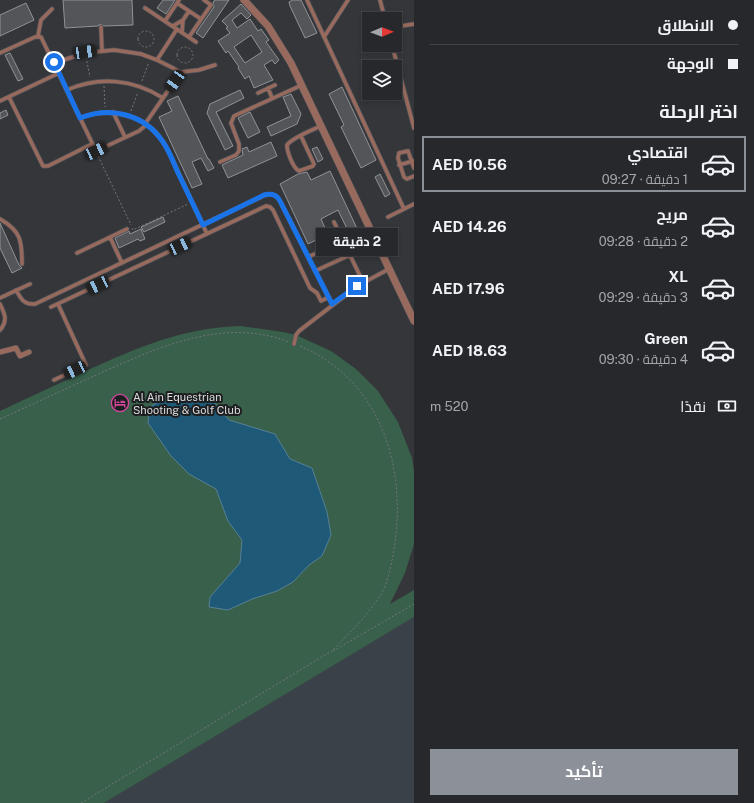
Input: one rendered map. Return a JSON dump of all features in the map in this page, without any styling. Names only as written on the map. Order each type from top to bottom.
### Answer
[{"type":"street","points":[[244,0],[259,15],[276,38],[291,63],[414,321]]},
{"type":"street","points":[[0,352],[16,348],[20,356],[29,352]]},
{"type":"lane","points":[[189,37],[211,4],[204,0]]},
{"type":"lane","points":[[307,0],[404,209]]},
{"type":"lane","points":[[324,37],[348,0]]},
{"type":"lane","points":[[380,0],[383,12]]},
{"type":"lane","points":[[165,21],[178,2],[201,19]]},
{"type":"lane","points":[[145,8],[196,42]]},
{"type":"lane","points":[[38,36],[41,20],[52,9]]},
{"type":"lane","points":[[173,26],[183,20],[189,11]]},
{"type":"lane","points":[[182,32],[183,20]]},
{"type":"lane","points":[[402,26],[414,24]]},
{"type":"lane","points":[[101,27],[102,50]]},
{"type":"lane","points":[[157,60],[178,29]]},
{"type":"lane","points":[[0,54],[38,36]]},
{"type":"lane","points":[[38,36],[42,38],[96,151],[139,131],[146,124],[181,72]]},
{"type":"lane","points":[[54,62],[85,52],[102,50],[133,52],[157,60],[181,72],[199,70],[215,65]]},
{"type":"lane","points":[[394,52],[414,128]]},
{"type":"lane","points":[[0,101],[59,73]]},
{"type":"lane","points":[[67,90],[103,81],[131,84],[145,88],[163,98]]},
{"type":"lane","points":[[258,93],[275,85]]},
{"type":"lane","points":[[220,162],[236,155],[240,149],[231,125],[232,117],[302,85]]},
{"type":"lane","points":[[268,88],[272,98]]},
{"type":"lane","points":[[9,97],[43,166],[48,166],[92,144]]},
{"type":"lane","points":[[80,118],[92,114],[114,112],[130,116],[146,124],[165,146],[207,234]]},
{"type":"lane","points":[[114,112],[125,137]]},
{"type":"lane","points":[[301,136],[314,164],[313,166],[299,172],[296,169],[287,147],[289,142],[301,136],[321,126]]},
{"type":"lane","points":[[414,168],[413,161],[408,151],[400,152],[397,156],[404,177],[407,178],[414,176]]},
{"type":"lane","points":[[399,165],[413,161]]},
{"type":"lane","points":[[16,290],[23,301],[28,304],[35,304],[264,195],[272,194],[280,201],[332,304]]},
{"type":"lane","points":[[388,217],[414,204]]},
{"type":"lane","points":[[51,307],[264,206],[270,207],[273,210],[310,288],[317,293],[321,301],[329,297]]},
{"type":"lane","points":[[0,219],[16,231],[21,245],[22,264]]},
{"type":"lane","points":[[334,222],[363,282]]},
{"type":"lane","points":[[77,253],[127,229]]},
{"type":"lane","points":[[110,237],[122,263]]},
{"type":"lane","points":[[308,257],[343,240]]},
{"type":"lane","points":[[315,271],[350,255]]},
{"type":"lane","points":[[294,344],[296,335],[299,331],[332,304],[363,282],[389,269]]},
{"type":"lane","points":[[0,298],[30,284]]},
{"type":"lane","points":[[0,304],[6,318],[4,326],[0,330]]},
{"type":"lane","points":[[54,380],[86,365],[58,304]]},
{"type":"path","points":[[145,30],[151,32],[154,36],[154,42],[148,47],[141,45],[138,40],[139,35],[145,30]]},
{"type":"path","points":[[186,47],[192,51],[193,56],[191,60],[186,62],[179,59],[178,55],[181,48],[186,47]]},
{"type":"path","points":[[85,52],[91,83]]},
{"type":"path","points":[[103,81],[105,112]]},
{"type":"path","points":[[96,151],[133,230],[192,202]]},
{"type":"path","points":[[0,419],[151,350],[205,335],[232,332],[260,334],[287,341],[312,352],[336,366],[362,390]]},
{"type":"path","points":[[331,652],[369,611],[385,588],[393,568]]},
{"type":"path","points":[[81,803],[331,652],[414,604]]},
{"type":"shaded area","points":[[414,617],[414,803],[104,803],[363,647]]},
{"type":"green space","points":[[241,326],[296,335],[331,351],[356,369],[378,391],[398,422],[412,458],[414,471],[414,544],[405,573],[390,604],[414,590],[414,617],[104,803],[0,803],[0,411],[105,362],[161,340],[199,330]]},
{"type":"water","points":[[197,395],[213,401],[229,420],[275,434],[290,459],[312,468],[327,512],[331,535],[322,556],[309,565],[293,582],[277,591],[252,599],[228,610],[209,607],[210,597],[240,563],[242,540],[228,521],[216,489],[189,474],[171,456],[148,423],[150,407],[161,400],[184,399]]},
{"type":"building","points":[[63,0],[132,0],[133,25],[104,26],[100,24],[98,26],[65,28]]},
{"type":"building","points":[[163,0],[175,0],[166,14],[157,8]]},
{"type":"building","points":[[215,0],[229,0],[203,38],[196,33],[214,7],[213,2]]},
{"type":"building","points":[[293,0],[301,0],[317,33],[305,38],[290,6],[289,2]]},
{"type":"building","points":[[26,3],[34,20],[0,36],[0,15]]},
{"type":"building","points":[[241,4],[251,15],[247,19],[241,13],[232,20],[237,28],[250,19],[258,31],[261,29],[269,40],[266,42],[279,60],[275,64],[272,60],[264,65],[273,80],[254,88],[249,76],[245,79],[228,51],[226,53],[218,41],[230,33],[226,28],[228,27],[222,21]],"holes":[[[251,35],[262,52],[245,63],[234,47]]]},
{"type":"building","points":[[10,53],[23,79],[18,81],[5,55]]},
{"type":"building","points":[[342,87],[376,160],[361,168],[341,127],[344,125],[329,94]]},
{"type":"building","points":[[240,90],[244,98],[216,112],[233,146],[225,150],[207,113],[210,104]]},
{"type":"building","points":[[291,94],[301,114],[297,124],[271,136],[267,127],[291,116],[283,97]]},
{"type":"building","points":[[178,96],[208,159],[214,168],[208,171],[201,158],[192,162],[202,184],[192,188],[159,117],[172,111],[167,101]]},
{"type":"building","points":[[6,110],[8,115],[0,119],[0,113]]},
{"type":"building","points":[[250,112],[260,132],[248,138],[238,118]]},
{"type":"building","points":[[271,142],[277,156],[228,178],[222,165],[243,155],[242,149],[247,147],[249,152]]},
{"type":"building","points":[[317,147],[323,159],[318,162],[312,149]]},
{"type":"building","points":[[330,171],[368,252],[361,256],[352,239],[350,240],[347,236],[350,235],[338,210],[321,219],[329,237],[321,240],[320,238],[308,244],[280,184],[298,174],[307,172],[311,180]]},
{"type":"building","points":[[380,174],[390,194],[385,197],[375,177]]},
{"type":"building","points":[[163,217],[165,222],[144,232],[141,227]]},
{"type":"building","points":[[0,223],[19,265],[22,268],[12,273],[0,248]]},
{"type":"building","points":[[141,229],[145,239],[140,241],[138,239],[119,248],[115,238],[129,231],[130,234]]},
{"type":"place","name":"Al Ain Equestrian Shooting & Golf Club","points":[[120,403]]},
{"type":"route","points":[[54,62],[80,118],[98,112],[122,114],[140,121],[159,137],[165,146],[203,225],[264,195],[272,194],[280,201],[332,304],[357,286]]}]
